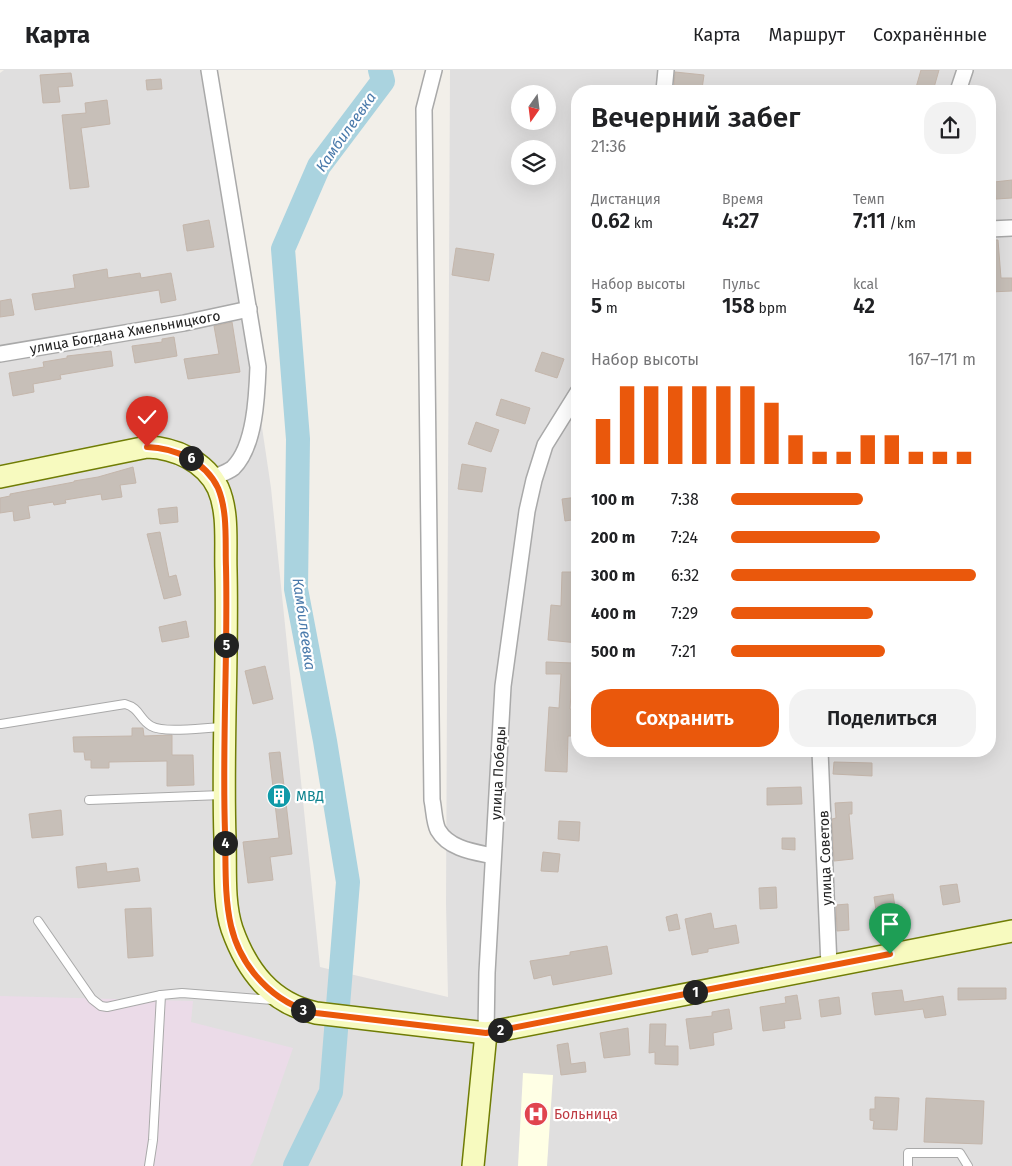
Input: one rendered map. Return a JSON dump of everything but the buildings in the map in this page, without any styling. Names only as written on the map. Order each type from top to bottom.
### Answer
[{"type":"street","points":[[208,70],[258,366],[256,403],[248,444],[233,468],[212,478]]},
{"type":"street","points":[[434,70],[424,109],[432,800],[438,830],[447,841],[464,849],[494,856]]},
{"type":"street","points":[[665,85],[666,70]]},
{"type":"street","points":[[960,85],[965,70]]},
{"type":"street","points":[[996,229],[1012,228]]},
{"type":"street","name":"улица Богдана Хмельницкого","points":[[0,354],[184,323],[249,309]]},
{"type":"street","name":"улица Победы","points":[[473,1166],[486,1033],[503,686],[534,480],[545,444],[571,403]]},
{"type":"street","points":[[0,478],[147,447],[164,447],[190,457],[212,478],[219,490],[224,515],[227,619],[224,795],[227,898],[231,927],[242,955],[254,973],[282,1000],[293,1007],[316,1013],[486,1033],[1012,931]]},
{"type":"street","name":"улица Советов","points":[[820,757],[829,966]]},
{"type":"lane","points":[[1,724],[125,704],[133,706],[146,722],[156,728],[224,727]]},
{"type":"lane","points":[[89,800],[224,795]]},
{"type":"lane","points":[[38,921],[92,999],[102,1006],[117,1006],[161,995],[182,993],[282,1000]]},
{"type":"lane","points":[[149,1166],[161,995]]},
{"type":"lane","points":[[908,1166],[908,1153],[960,1153],[968,1166]]},
{"type":"shaded area","points":[[4,70],[209,70],[271,488],[320,967],[448,997],[446,904],[450,70],[1012,70],[1012,1166],[0,1166],[0,73]]},
{"type":"shaded area","points":[[0,996],[193,1001],[191,1022],[293,1048],[253,1162],[250,1166],[0,1166]]},
{"type":"shaded area","name":"Больница","points":[[523,1073],[553,1075],[547,1166],[518,1166]]},
{"type":"waterway","name":"Камбилеевка","points":[[295,1166],[331,1092],[348,882],[325,741],[296,589],[298,439],[283,249],[319,166],[383,81],[380,70]]},
{"type":"place","name":"МВД","points":[[279,796]]},
{"type":"place","name":"Больница","points":[[536,1114]]},
{"type":"route","points":[[147,447],[164,447],[190,457],[212,478],[219,490],[224,515],[227,619],[224,795],[227,898],[231,927],[242,955],[254,973],[282,1000],[293,1007],[316,1013],[486,1033],[890,954]]}]
